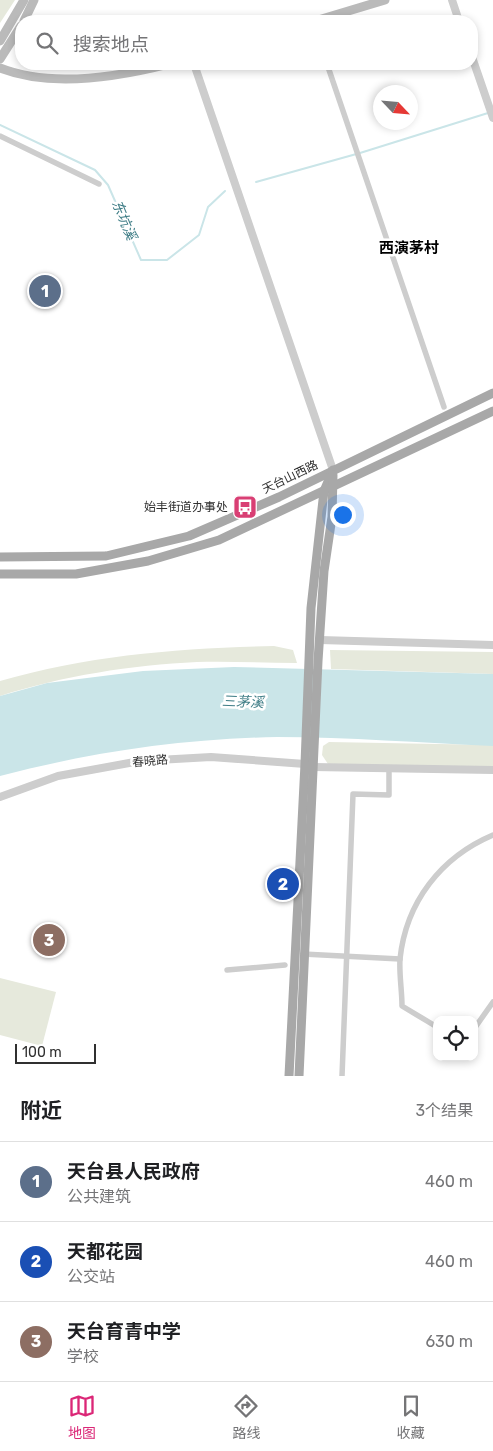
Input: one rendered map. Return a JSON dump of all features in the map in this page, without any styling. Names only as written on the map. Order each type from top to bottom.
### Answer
[{"type":"main road","points":[[15,15],[24,0]]},
{"type":"main road","points":[[27,15],[34,0]]},
{"type":"main road","points":[[335,15],[385,0]]},
{"type":"main road","points":[[0,41],[15,15]]},
{"type":"main road","points":[[0,59],[15,35]]},
{"type":"main road","points":[[0,68],[22,75],[91,78],[133,74],[147,70]]},
{"type":"main road","name":"天台山西路","points":[[0,557],[106,556],[189,536],[279,497],[493,393]]},
{"type":"main road","points":[[0,574],[76,574],[148,561],[225,537],[493,412]]},
{"type":"main road","points":[[289,1076],[314,661],[311,608],[333,470]]},
{"type":"main road","points":[[314,661],[320,640],[324,571],[332,517],[329,490]]},
{"type":"main road","points":[[219,523],[225,537]]},
{"type":"main road","points":[[106,556],[107,568]]},
{"type":"main road","points":[[299,1076],[305,954],[309,765]]},
{"type":"street","points":[[452,0],[457,15]]},
{"type":"street","points":[[196,70],[333,470]]},
{"type":"street","points":[[329,70],[444,407]]},
{"type":"street","points":[[476,70],[493,118]]},
{"type":"street","points":[[0,136],[99,184]]},
{"type":"street","points":[[320,640],[493,645]]},
{"type":"street","name":"春晓路","points":[[0,797],[58,776],[140,761],[211,757],[389,769],[493,770]]},
{"type":"street","points":[[342,1076],[345,956],[353,794],[389,795],[389,769]]},
{"type":"street","points":[[433,1025],[402,1006],[400,959],[414,906],[441,869],[476,842],[493,835]]},
{"type":"street","points":[[296,953],[400,959]]},
{"type":"street","points":[[227,970],[285,965]]},
{"type":"street","points":[[478,1023],[493,1002]]},
{"type":"shaded area","points":[[0,0],[15,0],[0,23]]},
{"type":"shaded area","points":[[274,646],[293,650],[297,663],[209,662],[148,666],[72,677],[0,696],[0,681],[68,665],[136,654]]},
{"type":"shaded area","points":[[330,650],[493,652],[493,674],[331,669]]},
{"type":"shaded area","points":[[329,742],[493,745],[493,770],[328,764],[322,755],[323,746]]},
{"type":"shaded area","points":[[0,978],[56,992],[42,1046],[0,1035]]},
{"type":"water","name":"三茅溪","points":[[234,667],[493,674],[493,746],[331,738],[242,738],[137,748],[69,760],[0,776],[0,696],[47,683],[143,671]]},
{"type":"waterway","name":"东坑溪","points":[[256,182],[360,153],[488,113]]},
{"type":"waterway","name":"东坑溪","points":[[0,125],[95,170],[108,185],[141,260],[167,260],[199,235],[208,207],[225,191]]},
{"type":"place","name":"天台县人民政府","points":[[45,291]]},
{"type":"place","name":"始丰街道办事处","points":[[245,507]]},
{"type":"place","name":"天都花园","points":[[283,884]]},
{"type":"place","name":"天台育青中学","points":[[49,940]]},
{"type":"district","name":"西演茅村","points":[[409,248]]}]
